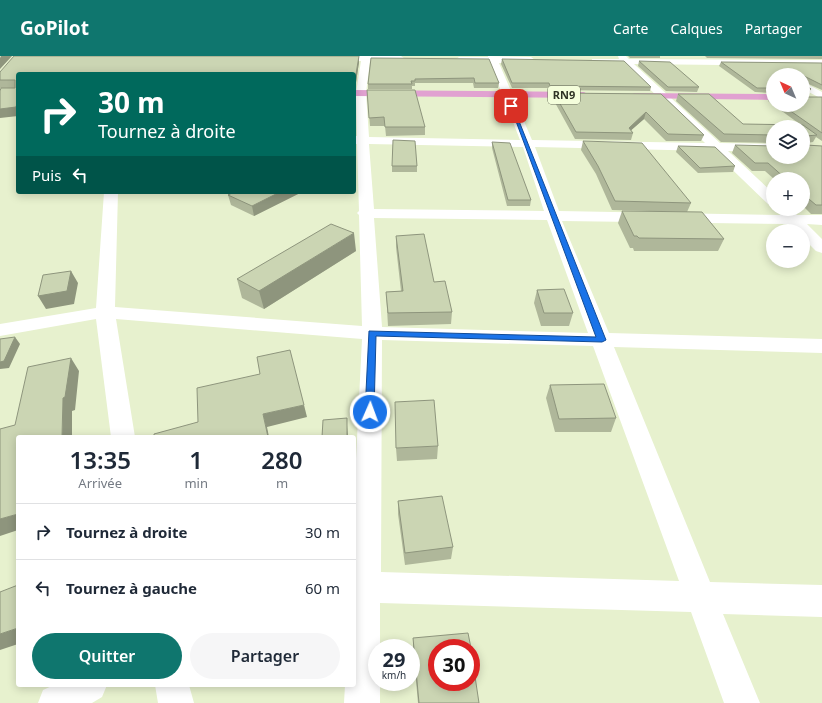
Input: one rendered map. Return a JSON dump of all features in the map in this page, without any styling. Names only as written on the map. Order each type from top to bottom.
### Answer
[{"type":"main road","name":"RN9","points":[[358,93],[593,95]]},
{"type":"main road","points":[[625,96],[766,97]]},
{"type":"main road","points":[[810,98],[822,97]]},
{"type":"street","points":[[754,56],[775,68]]},
{"type":"street","points":[[321,58],[366,57],[414,59]]},
{"type":"street","points":[[362,703],[360,588],[372,333],[359,140],[358,93],[366,57]]},
{"type":"street","points":[[454,60],[493,58],[540,60]]},
{"type":"street","points":[[493,58],[506,94],[527,142],[700,597],[742,703]]},
{"type":"street","points":[[624,59],[766,194]]},
{"type":"street","points":[[587,61],[624,59],[822,63]]},
{"type":"street","points":[[810,89],[822,97]]},
{"type":"street","points":[[359,140],[527,142],[766,148]]},
{"type":"street","points":[[111,194],[105,312],[123,435]]},
{"type":"street","points":[[365,213],[554,216],[766,214]]},
{"type":"street","points":[[788,216],[822,248]]},
{"type":"street","points":[[798,216],[822,220]]},
{"type":"street","points":[[0,330],[105,312],[372,333],[822,346]]},
{"type":"street","points":[[360,588],[822,600]]},
{"type":"street","points":[[56,703],[86,687]]},
{"type":"street","points":[[172,687],[176,703]]},
{"type":"building","points":[[14,56],[359,56],[356,74],[356,72],[16,72],[16,107],[0,109],[1,88],[15,88],[15,80],[0,80],[0,72]]},
{"type":"building","points":[[371,58],[489,59],[499,83],[475,83],[474,78],[415,79],[415,81],[411,81],[412,84],[368,84]]},
{"type":"building","points":[[502,59],[624,61],[651,87],[550,86],[549,83],[512,83]]},
{"type":"building","points":[[639,61],[670,62],[699,87],[668,87]]},
{"type":"building","points":[[721,62],[822,63],[822,85],[810,79],[810,68],[766,68],[766,88],[757,88]]},
{"type":"building","points":[[367,90],[415,90],[425,127],[385,127],[384,117],[369,118]]},
{"type":"building","points":[[554,93],[661,94],[704,135],[668,134],[646,112],[629,128],[633,133],[576,132]]},
{"type":"building","points":[[678,94],[709,94],[743,124],[766,124],[766,135],[724,134]]},
{"type":"building","points":[[810,97],[822,97],[822,133],[810,125],[810,120],[803,120],[792,112],[810,112]]},
{"type":"building","points":[[810,130],[817,135],[810,136]]},
{"type":"building","points":[[393,140],[415,141],[417,166],[392,166]]},
{"type":"building","points":[[583,141],[642,143],[691,203],[615,201],[598,166]]},
{"type":"building","points":[[492,142],[510,143],[531,200],[508,200]]},
{"type":"building","points":[[735,145],[766,146],[766,163],[755,163]]},
{"type":"building","points":[[810,145],[822,146],[822,205],[816,205],[810,200],[810,172],[778,172],[769,164],[810,164]]},
{"type":"building","points":[[678,146],[715,147],[735,166],[700,168]]},
{"type":"building","points":[[230,194],[276,194],[252,206],[228,195]]},
{"type":"building","points":[[622,211],[702,212],[724,239],[639,238],[634,236]]},
{"type":"building","points":[[331,224],[354,233],[259,291],[237,279]]},
{"type":"building","points":[[424,234],[434,282],[445,281],[452,312],[388,313],[386,292],[403,291],[396,236]]},
{"type":"building","points":[[71,271],[67,291],[38,296],[43,275]]},
{"type":"building","points":[[564,289],[573,313],[544,313],[537,290]]},
{"type":"building","points":[[15,337],[4,361],[0,362],[0,339]]},
{"type":"building","points":[[290,350],[304,405],[263,414],[268,435],[154,435],[198,422],[197,388],[260,374],[257,357]]},
{"type":"building","points":[[71,358],[65,397],[63,398],[62,435],[16,435],[16,515],[0,519],[0,429],[15,425],[28,367]]},
{"type":"building","points":[[604,384],[616,418],[559,419],[550,385]]},
{"type":"building","points":[[434,400],[438,446],[396,448],[395,402]]},
{"type":"building","points":[[347,418],[347,435],[322,435],[323,420]]},
{"type":"building","points":[[442,496],[453,547],[405,553],[398,501]]},
{"type":"building","points":[[16,586],[16,629],[0,634],[0,592]]},
{"type":"building","points":[[468,633],[469,639],[428,639],[428,691],[477,691],[479,703],[419,703],[418,691],[420,691],[420,639],[413,638]]},
{"type":"route","points":[[370,412],[372,333],[602,340],[527,142],[511,106]]}]
